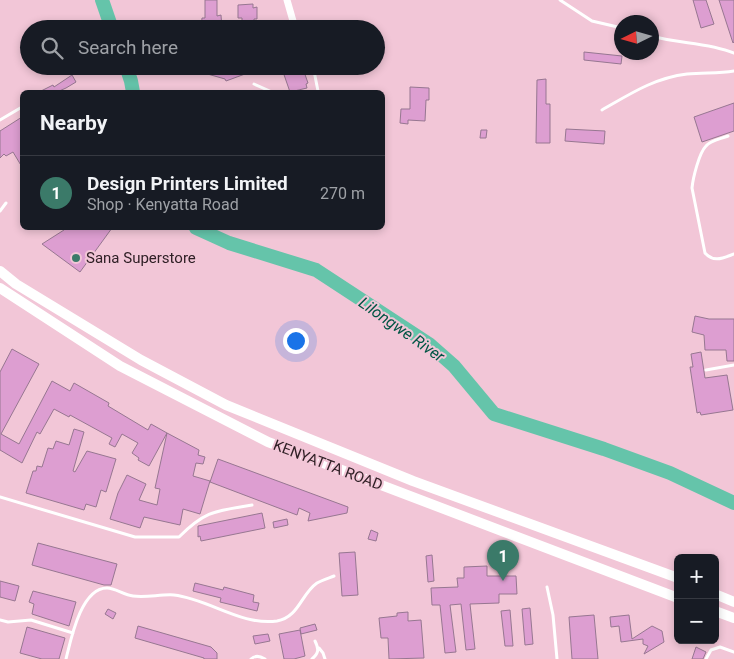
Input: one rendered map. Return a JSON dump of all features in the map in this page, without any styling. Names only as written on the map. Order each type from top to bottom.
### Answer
[{"type":"main road","name":"KENYATTA ROAD","points":[[0,271],[16,284],[59,308],[142,360],[226,404],[413,481],[674,577]]},
{"type":"main road","name":"KENYATTA ROAD","points":[[0,288],[120,366],[268,442],[674,596]]},
{"type":"main road","points":[[719,596],[734,602]]},
{"type":"main road","points":[[719,612],[734,618]]},
{"type":"street","points":[[287,0],[293,20]]},
{"type":"lane","points":[[560,0],[592,21],[614,26]]},
{"type":"lane","points":[[659,38],[720,48],[734,54]]},
{"type":"lane","points":[[602,110],[653,82],[685,74],[734,71]]},
{"type":"lane","points":[[315,75],[318,90]]},
{"type":"lane","points":[[254,84],[268,90]]},
{"type":"lane","points":[[0,120],[20,108]]},
{"type":"lane","points":[[728,136],[711,142],[705,147],[693,179],[692,188],[705,253],[709,258],[716,260],[734,254]]},
{"type":"lane","points":[[0,211],[6,203]]},
{"type":"lane","points":[[706,370],[734,365]]},
{"type":"lane","points":[[0,497],[134,537],[179,537],[194,522],[213,512],[252,505]]},
{"type":"lane","points":[[66,659],[72,633],[84,604],[95,592],[108,588],[131,596],[175,595],[251,620],[277,621],[294,614],[304,598],[317,583],[334,576]]},
{"type":"lane","points":[[547,587],[553,614],[557,659]]},
{"type":"lane","points":[[0,620],[8,622],[31,620],[72,633]]},
{"type":"lane","points":[[315,641],[325,659]]},
{"type":"lane","points":[[706,659],[711,650],[720,647],[734,652]]},
{"type":"lane","points":[[312,659],[317,655],[318,648]]},
{"type":"lane","points":[[251,659],[260,656],[265,659]]},
{"type":"building","points":[[205,0],[217,0],[217,16],[221,15],[221,20],[202,20],[202,18],[205,18]]},
{"type":"building","points":[[693,0],[706,0],[714,24],[701,28]]},
{"type":"building","points":[[719,0],[734,0],[733,43]]},
{"type":"building","points":[[253,4],[253,8],[257,7],[257,19],[242,20],[242,18],[238,18],[238,5]]},
{"type":"building","points":[[584,52],[614,55],[614,60],[622,60],[621,64],[584,60]]},
{"type":"building","points":[[72,75],[76,82],[62,90],[43,90],[53,85],[54,87]]},
{"type":"building","points":[[211,75],[242,75],[226,81]]},
{"type":"building","points":[[284,75],[305,75],[308,83],[306,84],[307,88],[289,90]]},
{"type":"building","points":[[546,79],[546,104],[550,104],[550,143],[536,143],[537,80]]},
{"type":"building","points":[[410,87],[429,88],[429,100],[426,100],[425,121],[408,120],[408,124],[400,123],[401,109],[410,109]]},
{"type":"building","points":[[734,103],[734,131],[702,142],[694,117]]},
{"type":"building","points":[[20,118],[20,164],[13,152],[6,156],[4,154],[0,158],[0,131]]},
{"type":"building","points":[[566,129],[605,131],[604,144],[565,141]]},
{"type":"building","points":[[481,130],[487,130],[486,138],[480,138]]},
{"type":"building","name":"Sana Superstore","points":[[64,230],[111,230],[80,272],[42,244]]},
{"type":"building","points":[[695,316],[709,319],[734,319],[734,361],[727,361],[726,350],[705,350],[704,335],[692,332]]},
{"type":"building","points":[[12,349],[39,364],[1,434],[19,444],[52,381],[70,391],[74,383],[109,403],[108,406],[148,430],[151,424],[167,433],[149,466],[138,460],[139,458],[132,453],[138,443],[122,434],[115,447],[109,444],[112,438],[70,415],[69,417],[54,409],[40,434],[37,432],[22,463],[0,450],[0,372]]},
{"type":"building","points":[[701,352],[705,378],[727,375],[733,410],[701,415],[700,412],[697,413],[690,367],[693,367],[691,354]]},
{"type":"building","points":[[74,429],[84,432],[73,471],[75,472],[87,451],[116,459],[106,492],[101,490],[96,507],[86,504],[84,510],[26,493],[33,471],[36,471],[37,466],[42,467],[48,448],[53,449],[56,441],[69,445]]},
{"type":"building","points":[[167,433],[199,450],[198,455],[205,457],[203,464],[196,463],[193,476],[210,481],[200,514],[183,509],[180,525],[144,517],[140,528],[110,519],[118,493],[127,475],[146,484],[139,500],[157,505],[160,489],[155,488]]},
{"type":"building","points":[[218,459],[348,507],[347,513],[308,521],[310,513],[299,508],[297,515],[210,482]]},
{"type":"building","points":[[262,513],[265,528],[201,541],[200,536],[198,537],[198,526]]},
{"type":"building","points":[[287,519],[288,525],[274,528],[273,522]]},
{"type":"building","points":[[371,530],[378,533],[376,541],[368,539]]},
{"type":"building","points":[[38,543],[117,564],[111,585],[104,585],[32,565]]},
{"type":"building","points":[[355,552],[358,595],[342,596],[339,553]]},
{"type":"building","points":[[432,555],[434,581],[428,582],[426,556]]},
{"type":"building","points":[[487,566],[487,576],[516,576],[517,594],[499,594],[499,603],[470,604],[475,649],[466,650],[461,604],[450,605],[456,652],[445,653],[440,605],[432,605],[431,588],[458,587],[457,578],[464,578],[464,567]]},
{"type":"building","points":[[0,581],[19,586],[15,601],[0,597]]},
{"type":"building","points":[[195,583],[223,590],[224,587],[254,595],[253,602],[259,603],[257,611],[220,602],[221,598],[193,591]]},
{"type":"building","points":[[33,591],[76,602],[69,626],[32,614],[34,604],[29,602]]},
{"type":"building","points":[[530,608],[533,644],[525,645],[522,609]]},
{"type":"building","points":[[108,609],[116,613],[113,619],[105,614]]},
{"type":"building","points":[[510,610],[513,646],[505,646],[501,611]]},
{"type":"building","points":[[408,612],[408,621],[421,620],[424,658],[389,659],[388,638],[381,638],[379,618],[397,616],[397,613]]},
{"type":"building","points":[[594,615],[598,659],[572,659],[569,617]]},
{"type":"building","points":[[629,615],[632,639],[652,626],[662,631],[664,642],[644,654],[648,646],[643,644],[643,639],[621,642],[619,626],[611,627],[610,617]]},
{"type":"building","points":[[315,624],[317,630],[301,634],[300,628]]},
{"type":"building","points":[[138,626],[211,647],[217,653],[217,659],[204,659],[135,638]]},
{"type":"building","points":[[27,627],[65,638],[59,659],[42,659],[20,653]]},
{"type":"building","points":[[300,630],[305,656],[284,659],[279,634]]},
{"type":"building","points":[[268,634],[270,641],[255,644],[253,636]]},
{"type":"building","points":[[696,647],[706,652],[703,659],[692,659]]},
{"type":"waterway","name":"Lilongwe River","points":[[102,0],[109,20]]},
{"type":"waterway","name":"Lilongwe River","points":[[129,75],[133,90]]},
{"type":"waterway","name":"Lilongwe River","points":[[200,230],[229,243],[316,270],[429,344],[454,366],[494,414],[604,449],[670,473],[734,503]]},
{"type":"place","name":"Sana Superstore","points":[[76,258]]},
{"type":"place","name":"Design Printers Limited","points":[[503,581]]}]
